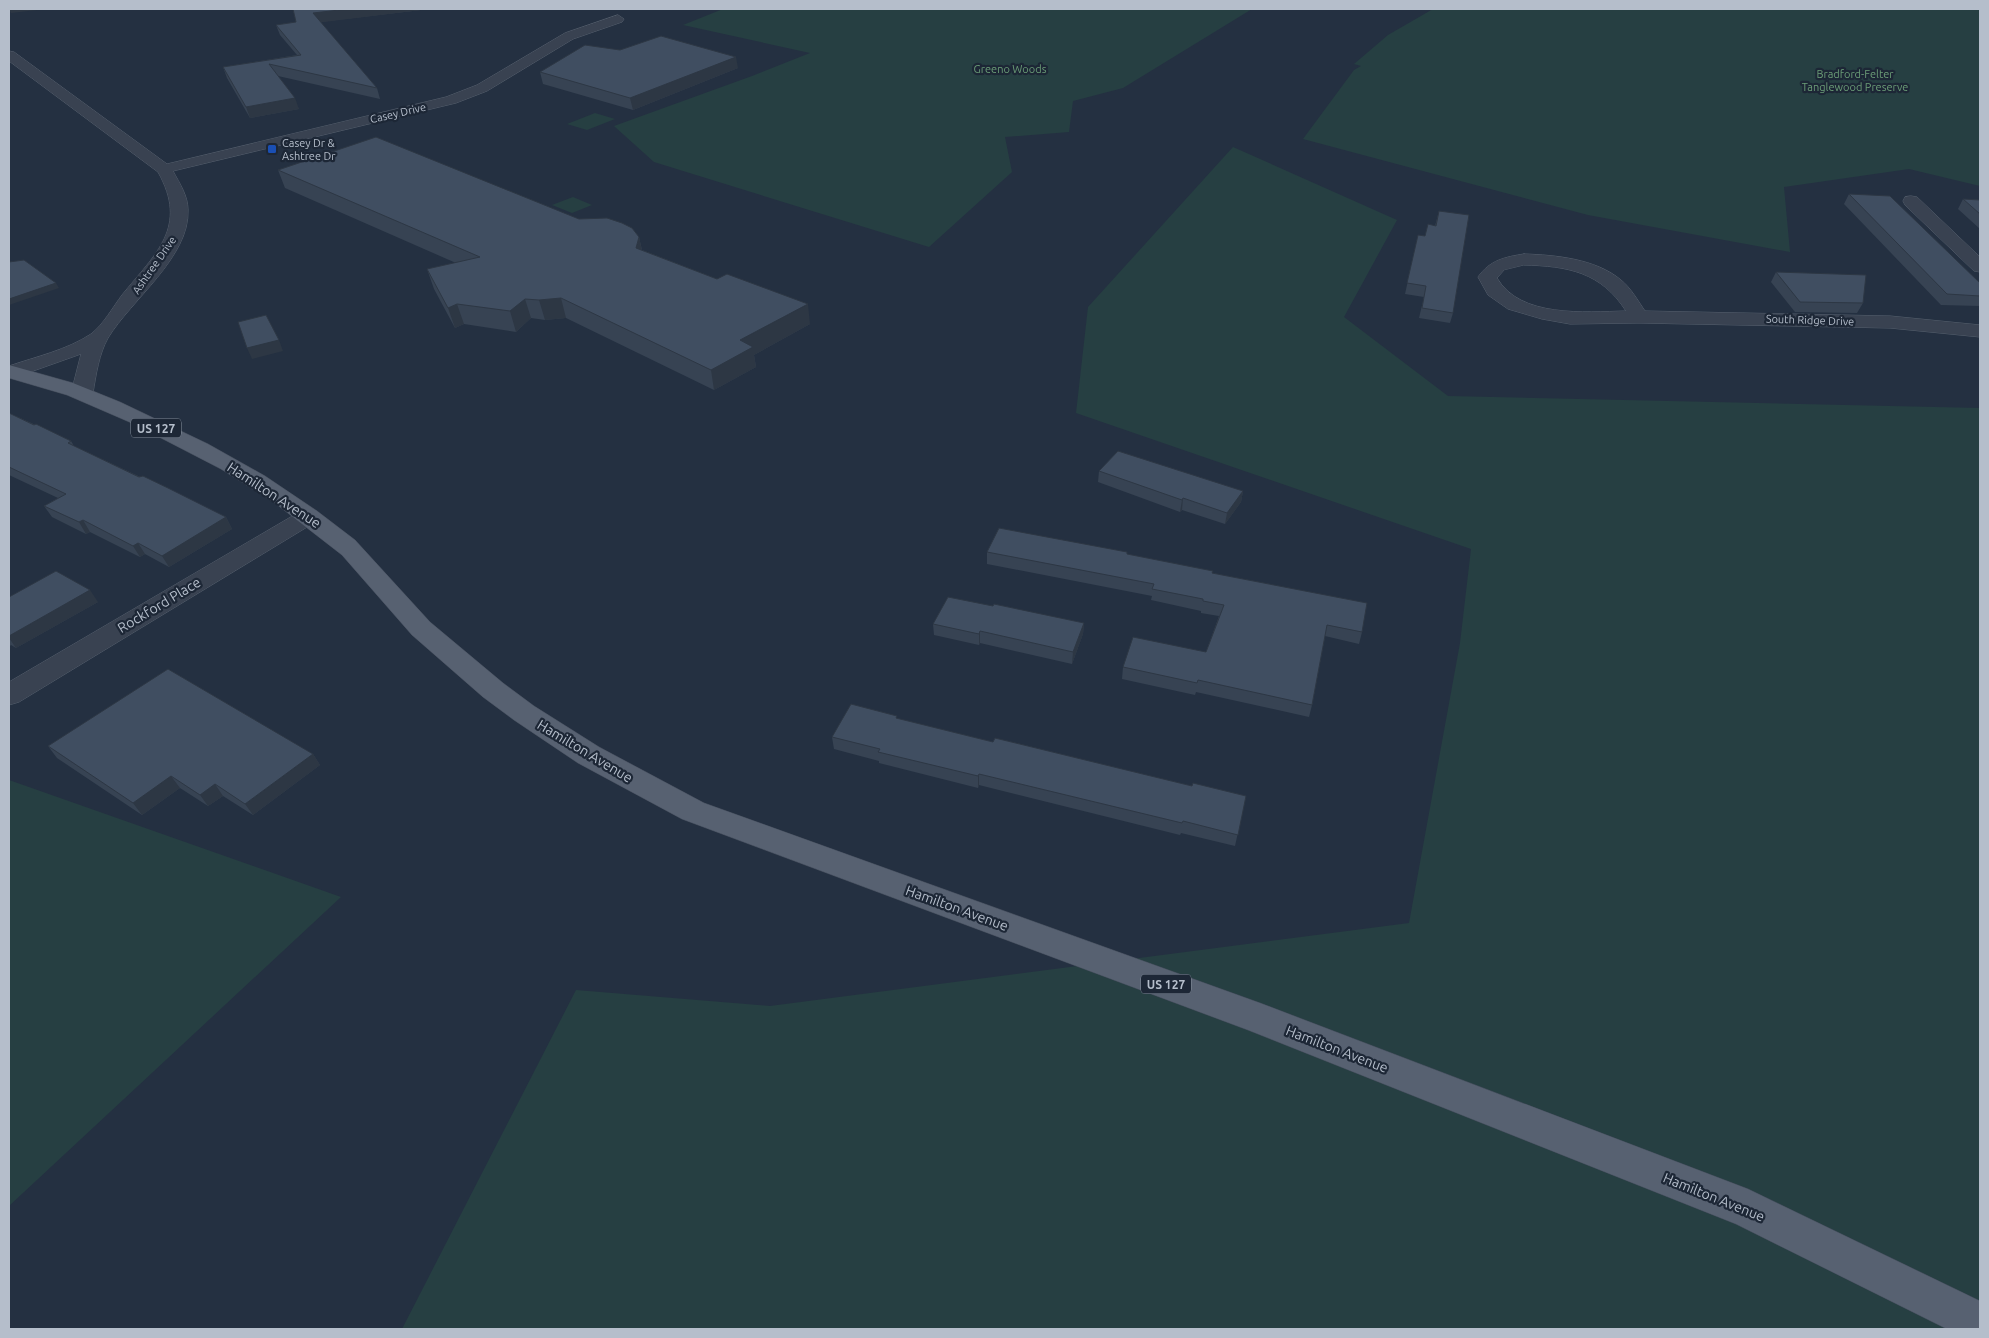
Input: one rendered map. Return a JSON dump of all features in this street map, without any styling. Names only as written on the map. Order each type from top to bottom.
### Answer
[{"type":"main road","name":"Hamilton Avenue","points":[[11,372],[82,393],[184,441],[244,473],[309,516],[351,550],[430,637],[484,685],[551,733],[630,779],[693,811],[1260,1019],[1748,1210],[1980,1322]]},
{"type":"street","name":"Casey Drive","points":[[164,169],[451,100],[491,83],[569,36],[618,19]]},
{"type":"street","name":"Ashtree Drive","points":[[9,55],[164,169],[176,190],[180,210],[177,232],[162,258],[99,336],[90,357],[82,393]]},
{"type":"street","points":[[1911,201],[1980,267]]},
{"type":"street","name":"South Ridge Drive","points":[[1639,316],[1616,284],[1599,274],[1576,265],[1518,260],[1498,266],[1487,277],[1495,291],[1515,304],[1542,313],[1570,318],[1639,316],[1890,322],[1980,331]]},
{"type":"street","points":[[11,372],[79,348],[99,336]]},
{"type":"street","name":"Rockford Place","points":[[9,694],[309,516]]},
{"type":"green space","name":"Greeno Woods","points":[[723,9],[1252,9],[1123,88],[1073,101],[1069,132],[1005,137],[1012,172],[929,247],[654,162],[614,126],[810,53],[683,25]]},
{"type":"green space","name":"Bradford-Felter Tanglewood Preserve","points":[[1433,9],[1980,9],[1980,186],[1909,169],[1784,187],[1790,252],[1588,215],[1303,139],[1354,70],[1361,66],[1354,64],[1388,35]]},
{"type":"green space","points":[[595,113],[615,119],[587,130],[567,124]]},
{"type":"green space","points":[[1233,147],[1397,220],[1344,317],[1448,396],[1980,408],[1980,1329],[402,1329],[576,990],[770,1006],[1409,923],[1460,643],[1471,549],[1076,413],[1088,307]]},
{"type":"green space","points":[[573,197],[592,205],[572,213],[552,205]]},
{"type":"green space","points":[[9,780],[341,897],[9,1206]]},
{"type":"building","points":[[293,9],[348,9],[313,13],[377,88],[269,64],[295,98],[246,107],[223,67],[301,55],[276,25],[296,22]]},
{"type":"building","points":[[661,36],[736,57],[630,98],[540,72],[585,45],[620,50]]},
{"type":"building","points":[[376,137],[579,219],[607,218],[622,223],[632,228],[639,237],[636,248],[717,279],[727,274],[808,304],[740,340],[753,347],[711,370],[561,298],[525,299],[510,311],[457,304],[448,308],[427,269],[480,257],[278,170]]},
{"type":"building","points":[[1849,194],[1890,196],[1980,283],[1980,296],[1947,294]]},
{"type":"building","points":[[1963,199],[1980,200],[1980,214]]},
{"type":"building","points":[[1439,211],[1469,215],[1453,313],[1422,308],[1426,286],[1407,283],[1418,235],[1425,236],[1428,224],[1436,226]]},
{"type":"building","points":[[24,260],[56,283],[9,299],[9,262]]},
{"type":"building","points":[[1776,272],[1866,275],[1863,303],[1800,302]]},
{"type":"building","points":[[266,315],[279,340],[247,348],[238,322]]},
{"type":"building","points":[[9,413],[34,425],[36,424],[71,441],[68,443],[139,477],[143,476],[226,517],[162,556],[138,543],[133,546],[83,520],[79,522],[44,506],[66,494],[9,467]]},
{"type":"building","points":[[1118,451],[1243,491],[1227,513],[1183,498],[1182,500],[1099,471]]},
{"type":"building","points":[[999,528],[1127,552],[1127,554],[1213,571],[1212,573],[1367,603],[1362,632],[1327,625],[1312,705],[1198,680],[1197,683],[1123,667],[1133,637],[1206,652],[1224,605],[1152,589],[1154,584],[987,552]]},
{"type":"building","points":[[56,571],[90,590],[9,636],[9,597]]},
{"type":"building","points":[[948,597],[993,606],[994,604],[1084,623],[1073,652],[980,631],[979,634],[933,624]]},
{"type":"building","points":[[168,669],[313,754],[245,804],[215,784],[200,795],[171,776],[133,803],[48,746]]},
{"type":"building","points":[[851,704],[897,716],[896,718],[993,742],[995,738],[1192,786],[1193,783],[1246,796],[1238,835],[878,752],[880,749],[832,737]]},
{"type":"place","name":"Casey Dr & Ashtree Dr","points":[[272,149]]}]
